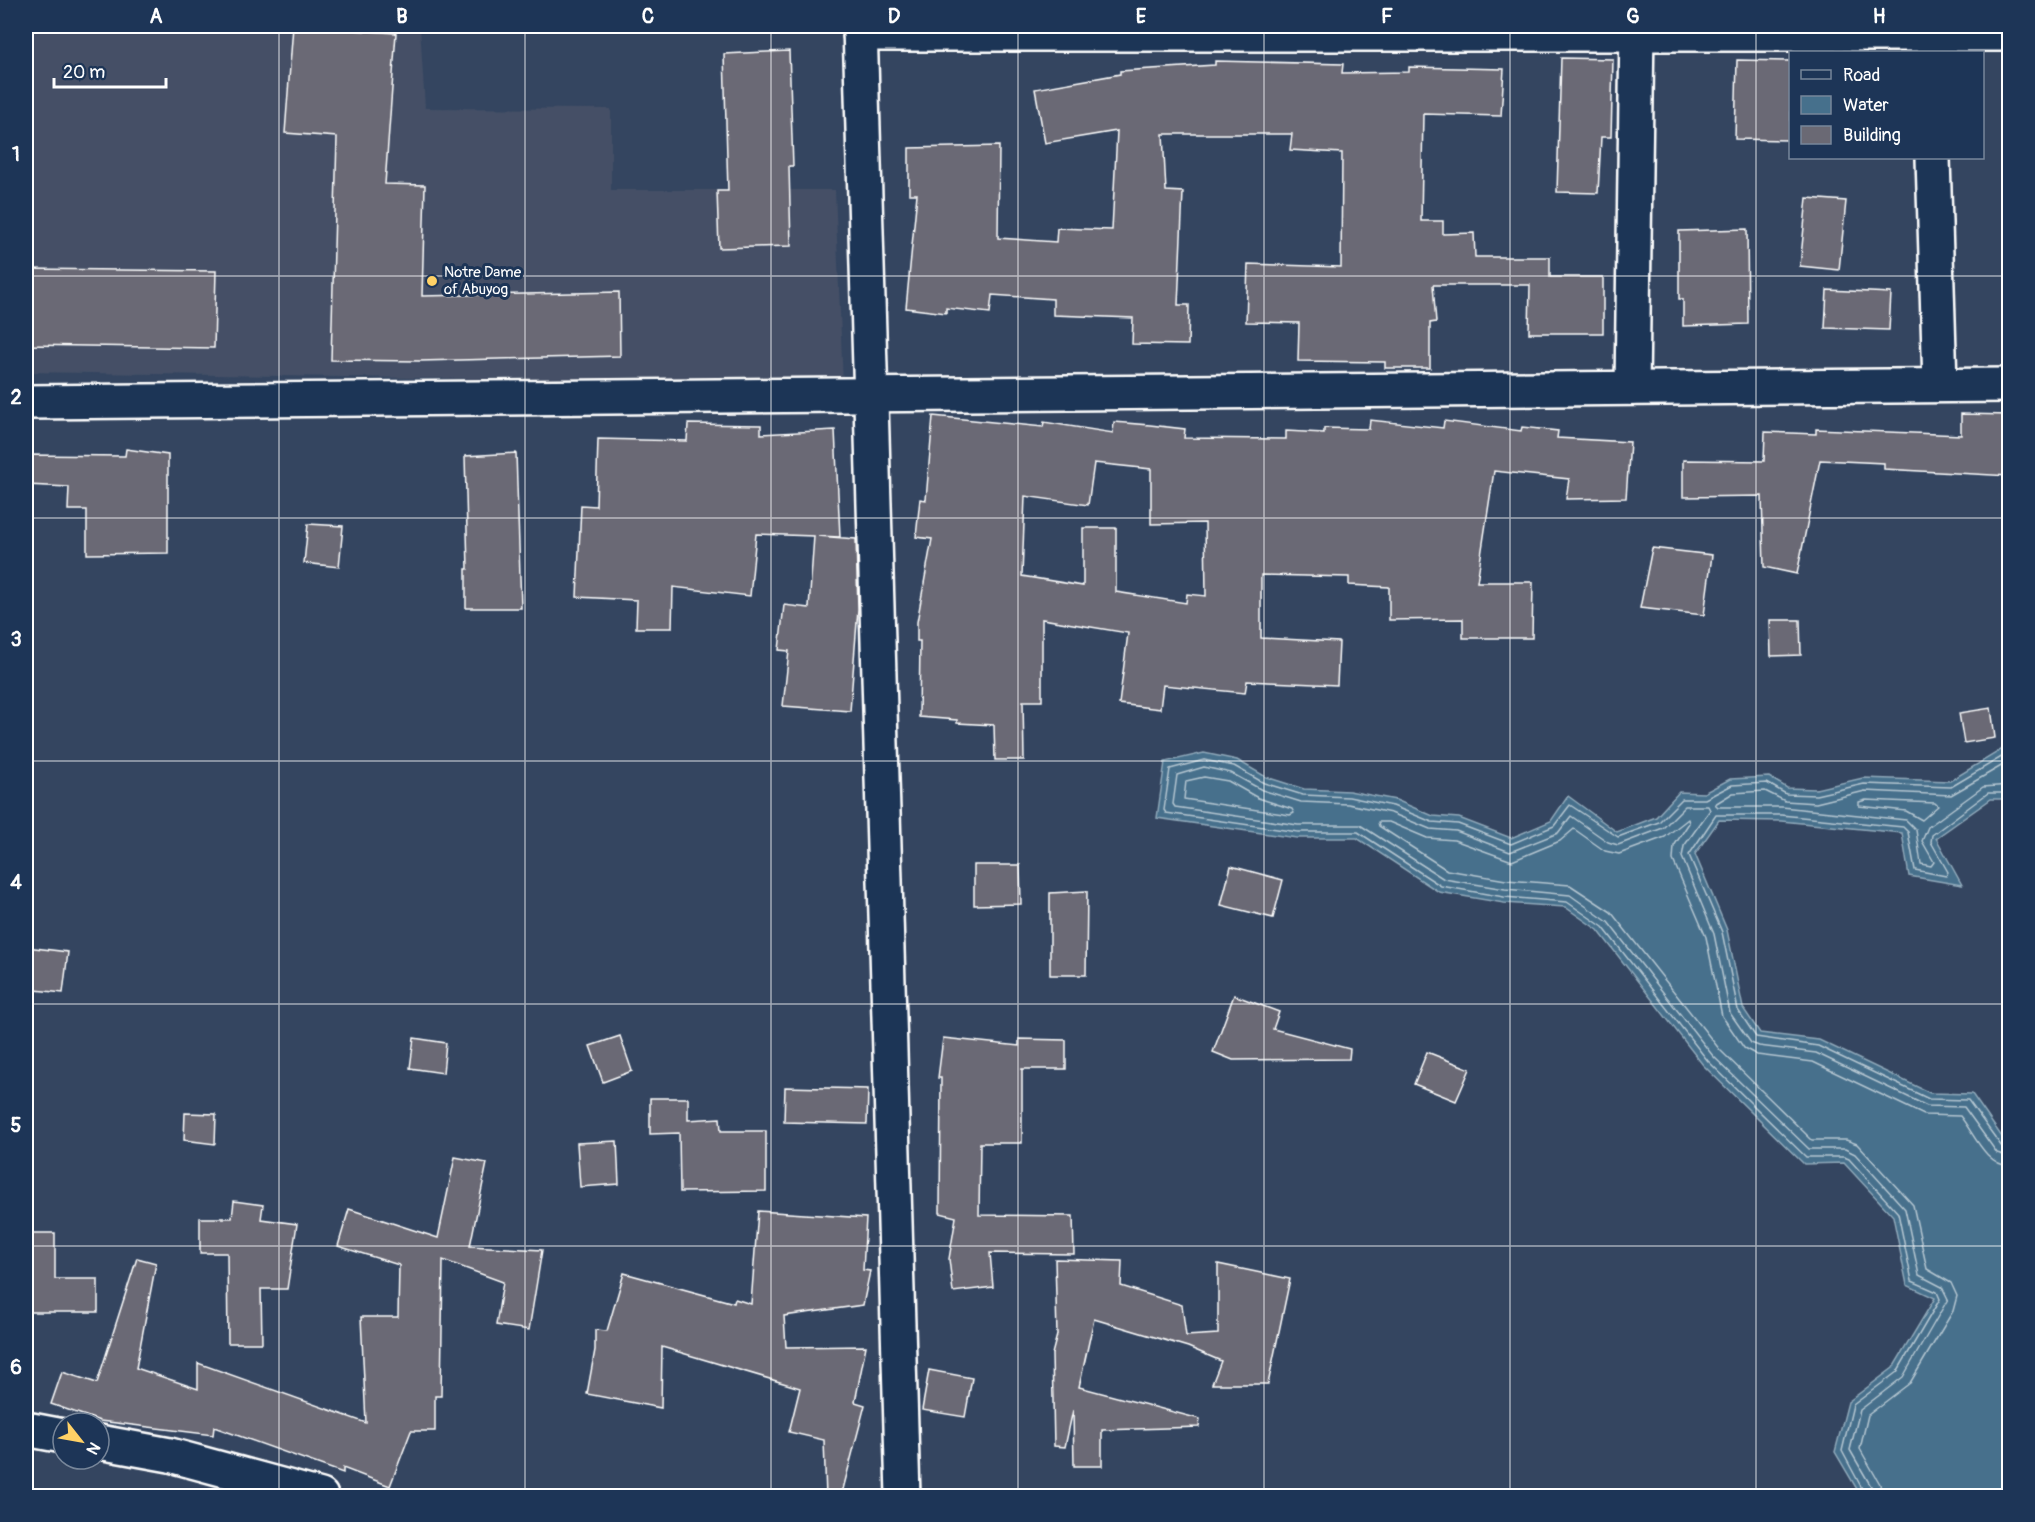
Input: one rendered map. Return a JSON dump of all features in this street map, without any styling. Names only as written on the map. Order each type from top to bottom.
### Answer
[{"type":"street","points":[[903,1497],[873,396],[860,30],[1637,31],[1930,38],[2010,34]]},
{"type":"street","points":[[1632,388],[1637,31]]},
{"type":"street","points":[[1934,159],[1940,384]]},
{"type":"street","points":[[26,402],[2010,385]]},
{"type":"street","points":[[26,1429],[51,1434]]},
{"type":"street","points":[[111,1444],[170,1455],[321,1497]]},
{"type":"shaded area","name":"Notre Dame of Abuyog","points":[[26,26],[420,26],[425,108],[611,109],[611,190],[835,190],[843,385],[26,372]]},
{"type":"water","points":[[2009,745],[2009,799],[1991,799],[1936,838],[1962,885],[1909,876],[1902,833],[1781,821],[1719,820],[1695,854],[1727,930],[1743,1008],[1760,1033],[1819,1040],[1930,1093],[1972,1094],[2009,1147],[2009,1496],[1861,1496],[1835,1452],[1848,1402],[1893,1368],[1935,1298],[1907,1285],[1893,1216],[1844,1163],[1804,1164],[1703,1065],[1598,930],[1565,907],[1504,903],[1439,892],[1357,838],[1297,838],[1157,818],[1165,762],[1204,753],[1237,760],[1266,777],[1304,789],[1349,791],[1396,800],[1433,816],[1459,818],[1511,838],[1551,821],[1568,796],[1617,832],[1656,817],[1679,792],[1704,793],[1730,779],[1769,777],[1787,788],[1816,789],[1863,778],[1950,781]]},
{"type":"building","points":[[293,26],[396,33],[385,184],[425,185],[422,296],[619,292],[620,356],[420,361],[331,360],[337,137],[285,133]]},
{"type":"building","points":[[789,51],[793,166],[789,166],[791,246],[719,248],[717,191],[728,191],[724,54]]},
{"type":"building","points":[[1561,58],[1613,59],[1611,137],[1601,137],[1598,193],[1557,192]]},
{"type":"building","points":[[1737,60],[1789,61],[1789,140],[1735,139]]},
{"type":"building","points":[[1215,61],[1343,64],[1342,73],[1409,72],[1409,67],[1504,69],[1501,116],[1423,114],[1421,221],[1443,221],[1443,234],[1474,233],[1475,257],[1550,257],[1550,277],[1603,277],[1603,333],[1529,333],[1530,285],[1433,285],[1436,322],[1430,323],[1430,368],[1385,368],[1385,362],[1298,361],[1299,323],[1246,322],[1248,264],[1341,267],[1342,153],[1290,150],[1292,134],[1163,134],[1166,191],[1183,192],[1178,305],[1189,305],[1188,345],[1132,344],[1133,318],[1053,315],[1053,299],[992,295],[990,313],[946,308],[946,313],[906,308],[917,194],[909,194],[909,148],[999,146],[998,238],[1056,242],[1057,228],[1112,230],[1117,131],[1045,143],[1035,89],[1120,74],[1120,71],[1215,65]]},
{"type":"building","points":[[1807,198],[1846,201],[1839,270],[1800,266]]},
{"type":"building","points":[[1747,229],[1748,324],[1683,326],[1683,299],[1679,299],[1679,231]]},
{"type":"building","points":[[26,269],[216,271],[214,348],[26,345]]},
{"type":"building","points":[[1827,290],[1891,293],[1889,330],[1825,328]]},
{"type":"building","points":[[1961,414],[2010,415],[2010,476],[1884,469],[1884,463],[1820,460],[1797,574],[1764,567],[1762,496],[1683,497],[1683,460],[1764,461],[1765,432],[1816,434],[1816,429],[1961,435]]},
{"type":"building","points":[[933,416],[1043,427],[1044,422],[1113,433],[1114,422],[1185,429],[1184,438],[1286,439],[1286,431],[1324,433],[1324,428],[1369,429],[1370,420],[1443,428],[1444,421],[1521,431],[1522,427],[1558,431],[1557,438],[1630,442],[1626,498],[1566,499],[1569,479],[1494,471],[1477,582],[1533,582],[1532,638],[1463,638],[1463,619],[1389,620],[1389,587],[1349,585],[1349,577],[1261,575],[1261,638],[1339,642],[1337,685],[1247,681],[1245,693],[1163,685],[1160,709],[1119,704],[1128,633],[1042,619],[1042,701],[1023,701],[1024,760],[995,760],[994,725],[957,723],[957,720],[919,717],[920,641],[917,641],[917,622],[932,539],[916,537],[920,499],[926,500]],"holes":[[[1094,463],[1151,469],[1151,524],[1205,523],[1206,596],[1187,594],[1186,603],[1116,592],[1116,528],[1083,528],[1083,586],[1022,576],[1025,496],[1088,505]]]},
{"type":"building","points":[[688,424],[761,425],[761,434],[835,430],[840,537],[818,536],[856,539],[858,609],[850,711],[783,706],[789,651],[779,650],[784,605],[809,608],[814,536],[756,534],[750,596],[673,587],[672,628],[636,628],[637,600],[577,597],[581,505],[596,506],[598,439],[687,441]]},
{"type":"building","points":[[126,449],[168,455],[168,553],[87,554],[87,510],[68,510],[69,487],[26,485],[26,455],[125,456]]},
{"type":"building","points":[[516,453],[521,608],[466,608],[466,569],[468,569],[465,456]]},
{"type":"building","points":[[308,524],[343,526],[339,567],[304,563]]},
{"type":"building","points":[[1652,548],[1712,555],[1704,615],[1640,608]]},
{"type":"building","points":[[1770,620],[1800,620],[1801,655],[1771,656]]},
{"type":"building","points":[[1991,708],[1995,738],[1964,743],[1959,713]]},
{"type":"building","points":[[974,865],[1020,865],[1021,904],[974,905]]},
{"type":"building","points":[[1231,866],[1283,880],[1273,918],[1221,905]]},
{"type":"building","points":[[1087,891],[1086,975],[1050,975],[1050,893]]},
{"type":"building","points":[[26,947],[68,952],[63,993],[26,989]]},
{"type":"building","points":[[1234,995],[1279,1012],[1273,1029],[1350,1049],[1349,1059],[1233,1060],[1213,1052]]},
{"type":"building","points":[[620,1036],[632,1071],[603,1082],[590,1046]]},
{"type":"building","points":[[414,1038],[446,1043],[443,1073],[410,1068]]},
{"type":"building","points":[[943,1038],[1019,1046],[1019,1039],[1066,1040],[1066,1069],[1022,1069],[1022,1143],[980,1143],[979,1215],[1073,1216],[1074,1254],[990,1253],[993,1287],[953,1292],[949,1259],[956,1217],[940,1213],[941,1078],[938,1078]]},
{"type":"building","points":[[1427,1052],[1470,1069],[1456,1101],[1414,1084]]},
{"type":"building","points":[[785,1087],[868,1089],[867,1124],[784,1122]]},
{"type":"building","points":[[650,1098],[688,1098],[688,1120],[720,1118],[721,1131],[766,1131],[766,1191],[680,1192],[679,1133],[650,1134]]},
{"type":"building","points":[[185,1113],[216,1114],[215,1144],[184,1140]]},
{"type":"building","points":[[617,1141],[619,1184],[580,1187],[577,1143]]},
{"type":"building","points":[[455,1157],[487,1163],[470,1246],[542,1250],[529,1330],[496,1325],[503,1282],[443,1260],[441,1396],[435,1396],[435,1431],[411,1431],[390,1486],[343,1468],[343,1473],[214,1427],[213,1435],[111,1422],[111,1411],[71,1411],[51,1404],[62,1372],[97,1383],[137,1258],[156,1263],[136,1368],[198,1389],[198,1363],[366,1423],[361,1317],[398,1317],[399,1265],[338,1246],[349,1209],[438,1238]]},
{"type":"building","points":[[234,1201],[263,1205],[261,1219],[297,1224],[287,1289],[261,1289],[262,1343],[228,1343],[227,1253],[200,1253],[200,1218],[232,1218]]},
{"type":"building","points":[[758,1211],[866,1218],[863,1270],[870,1271],[863,1305],[784,1316],[786,1347],[866,1346],[855,1402],[865,1405],[841,1497],[826,1497],[824,1440],[789,1432],[800,1388],[662,1347],[661,1408],[587,1394],[595,1350],[595,1330],[607,1331],[624,1273],[734,1303],[735,1299],[751,1304]]},
{"type":"building","points":[[26,1233],[55,1233],[55,1279],[98,1279],[98,1312],[26,1312]]},
{"type":"building","points":[[1055,1259],[1122,1261],[1121,1286],[1182,1305],[1186,1336],[1218,1334],[1218,1264],[1290,1279],[1268,1384],[1212,1384],[1221,1361],[1188,1347],[1094,1319],[1079,1387],[1200,1419],[1199,1427],[1102,1430],[1102,1466],[1074,1466],[1073,1410],[1065,1447],[1054,1446],[1052,1354],[1057,1335]]},
{"type":"building","points":[[929,1370],[972,1378],[965,1417],[922,1410]]},
{"type":"place","name":"Notre Dame of Abuyog","points":[[432,281]]}]
